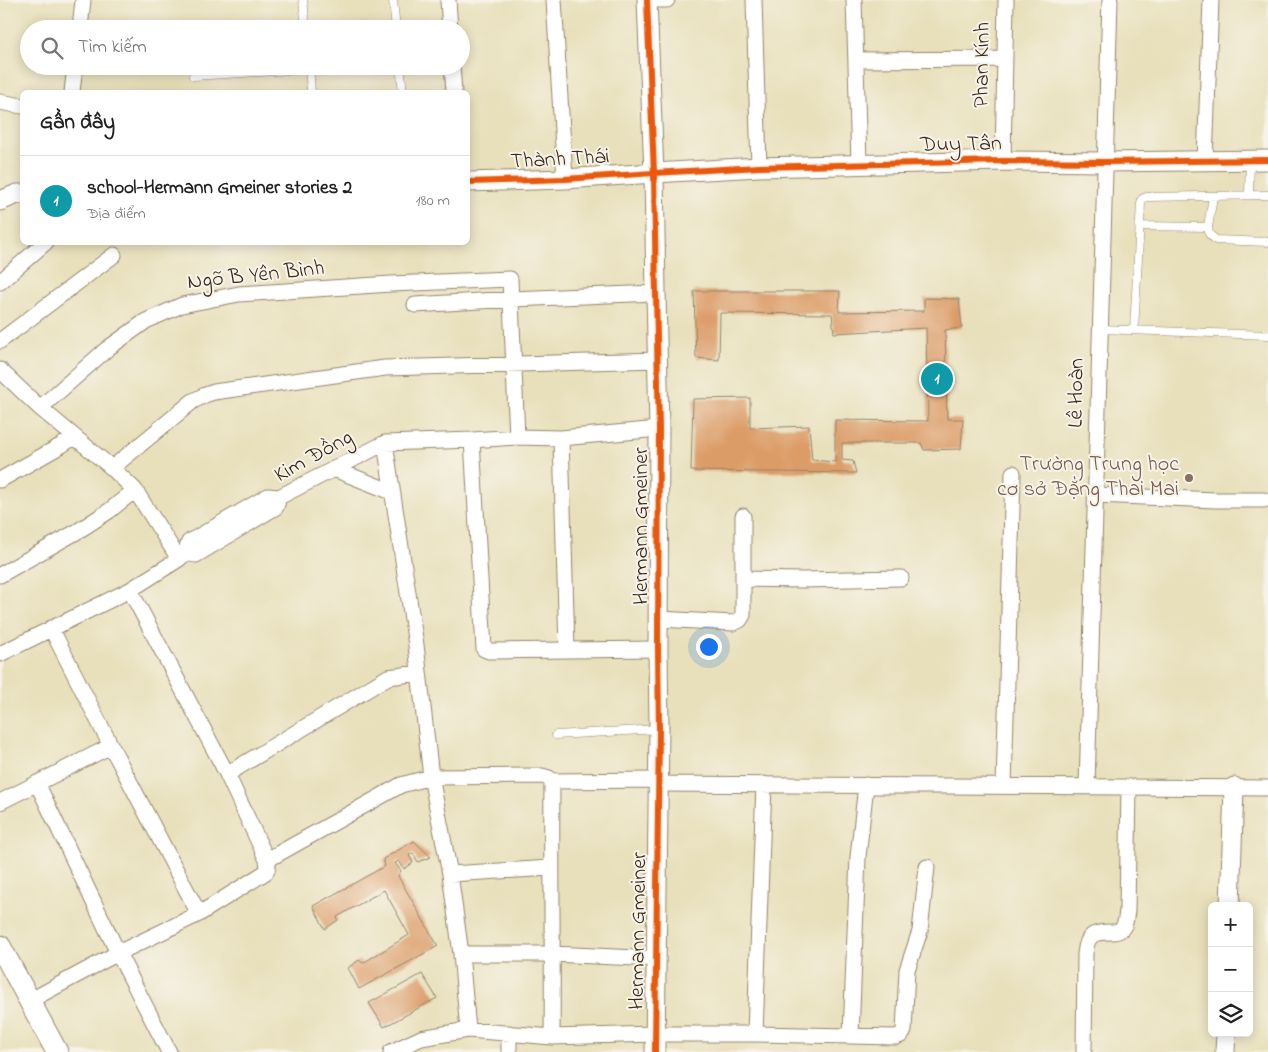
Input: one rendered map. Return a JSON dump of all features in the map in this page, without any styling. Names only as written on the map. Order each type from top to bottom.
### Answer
[{"type":"main road","points":[[0,946],[57,1052]]},
{"type":"street","points":[[81,20],[83,0]]},
{"type":"street","points":[[448,0],[449,20]]},
{"type":"street","points":[[554,0],[565,179]]},
{"type":"street","points":[[646,0],[667,0]]},
{"type":"street","name":"Hermann Gmeiner","points":[[646,0],[654,172],[659,429],[659,729],[655,1043]]},
{"type":"street","points":[[754,0],[758,167]]},
{"type":"street","points":[[854,0],[859,164]]},
{"type":"street","name":"Phan Kính","points":[[1003,161],[1006,0]]},
{"type":"street","name":"Lê Hoàn","points":[[1087,786],[1110,0]]},
{"type":"street","points":[[1204,161],[1211,0]]},
{"type":"street","points":[[856,60],[1004,59]]},
{"type":"street","points":[[72,90],[75,75]]},
{"type":"street","points":[[453,75],[454,90]]},
{"type":"street","points":[[0,102],[20,106]]},
{"type":"street","name":"Duy Tân","points":[[654,172],[758,167],[1003,161],[1259,160]]},
{"type":"street","name":"Thành Thái","points":[[470,182],[565,179],[654,172]]},
{"type":"street","points":[[0,201],[20,194]]},
{"type":"street","points":[[0,282],[43,245]]},
{"type":"street","points":[[0,341],[114,255]]},
{"type":"street","name":"Ngõ B Yên Bình","points":[[40,408],[107,349],[146,321],[182,305],[238,294],[391,284],[510,279],[512,299]]},
{"type":"street","points":[[415,305],[656,293]]},
{"type":"street","points":[[512,299],[517,437]]},
{"type":"street","points":[[112,468],[193,401],[214,392],[385,368],[658,360]]},
{"type":"street","points":[[0,370],[40,408],[112,468],[135,490],[182,556],[130,590],[0,654]]},
{"type":"street","name":"Kim Đồng","points":[[182,556],[189,542],[224,530],[268,496],[279,497],[385,443],[517,437],[561,438],[659,429]]},
{"type":"street","points":[[0,480],[74,437]]},
{"type":"street","points":[[561,438],[567,650]]},
{"type":"street","points":[[472,440],[484,649],[489,652],[658,649]]},
{"type":"street","points":[[385,443],[416,645],[431,777],[450,874],[461,954],[468,1030]]},
{"type":"street","points":[[334,469],[392,492]]},
{"type":"street","points":[[1004,786],[1014,473]]},
{"type":"street","points":[[0,575],[109,512],[135,490]]},
{"type":"street","points":[[1096,495],[1264,500]]},
{"type":"street","points":[[659,619],[733,623],[742,618],[744,578],[743,516]]},
{"type":"street","points":[[744,578],[802,580],[901,578]]},
{"type":"street","points":[[29,1001],[118,953],[199,914],[266,872],[268,868],[267,860],[227,774],[130,590]]},
{"type":"street","points":[[51,628],[199,914]]},
{"type":"street","points":[[227,774],[388,677],[419,673]]},
{"type":"street","points":[[0,802],[111,746]]},
{"type":"street","points":[[267,860],[401,786],[431,777],[542,776],[547,777],[551,781],[764,784],[1268,788]]},
{"type":"street","points":[[551,781],[552,1037]]},
{"type":"street","points":[[37,783],[118,953],[169,1052]]},
{"type":"street","points":[[755,1034],[764,784]]},
{"type":"street","points":[[851,1035],[858,857],[866,785]]},
{"type":"street","points":[[1084,1052],[1087,940],[1095,933],[1117,932],[1121,930],[1127,911],[1129,786]]},
{"type":"street","points":[[1230,902],[1234,787]]},
{"type":"street","points":[[391,1052],[421,1038],[468,1030],[655,1043],[755,1034],[896,1037],[904,1031],[907,970],[920,931],[927,867]]},
{"type":"street","points":[[450,874],[551,868]]},
{"type":"street","points":[[461,954],[553,954],[657,959]]},
{"type":"street","points":[[509,1034],[509,1052]]},
{"type":"street","points":[[1225,1052],[1226,1037]]},
{"type":"lane","points":[[304,0],[305,20]]},
{"type":"lane","points":[[393,0],[395,20]]},
{"type":"lane","points":[[193,76],[208,75]]},
{"type":"lane","points":[[310,75],[311,90]]},
{"type":"lane","points":[[401,75],[403,90]]},
{"type":"lane","points":[[1249,195],[1259,160]]},
{"type":"lane","points":[[1134,330],[1140,204],[1142,198],[1268,195]]},
{"type":"lane","points":[[1213,196],[1208,227],[1209,234],[1216,240],[1268,242]]},
{"type":"lane","points":[[1139,226],[1208,227]]},
{"type":"lane","points":[[1100,329],[1268,335]]},
{"type":"lane","points":[[556,736],[659,729]]},
{"type":"building","points":[[694,291],[840,291],[839,312],[924,311],[924,298],[959,299],[962,328],[945,330],[947,419],[963,419],[961,449],[924,450],[921,443],[842,443],[842,460],[853,461],[856,473],[691,471],[693,399],[750,398],[750,428],[809,426],[812,460],[835,462],[835,420],[928,421],[926,328],[834,333],[832,314],[720,313],[719,360],[696,358]]},
{"type":"building","points":[[414,841],[431,857],[418,862],[413,853],[409,855],[413,863],[404,869],[399,861],[395,863],[401,871],[398,876],[438,946],[359,989],[348,968],[359,960],[363,963],[409,935],[384,890],[337,917],[338,920],[325,929],[313,906],[385,866],[383,859]]},
{"type":"building","points":[[422,974],[437,998],[384,1027],[369,1003]]},
{"type":"cycle path","points":[[647,0],[654,173],[659,429],[659,729],[655,1052]]},
{"type":"cycle path","points":[[470,182],[565,179],[759,167],[1003,161],[1268,160]]},
{"type":"place","name":"school-Hermann Gmeiner stories 2","points":[[937,379]]},
{"type":"place","name":"Trường Trung học cơ sở Đặng Thai Mai","points":[[1189,478]]}]
